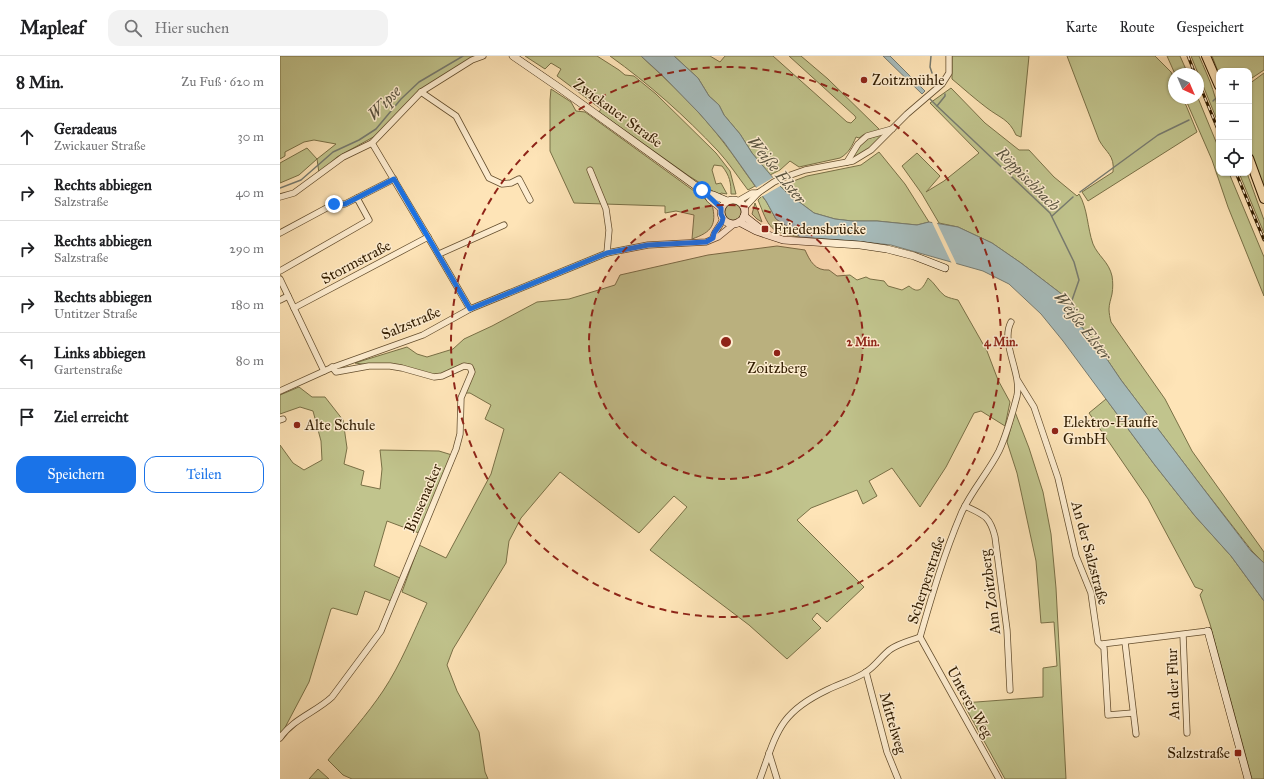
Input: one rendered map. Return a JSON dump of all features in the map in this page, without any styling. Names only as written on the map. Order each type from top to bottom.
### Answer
[{"type":"main road","name":"Zwickauer Straße","points":[[513,56],[707,194],[710,199],[721,208]]},
{"type":"main road","points":[[1206,56],[1216,79]]},
{"type":"main road","points":[[1252,166],[1264,199]]},
{"type":"main road","name":"Zwickauer Straße","points":[[707,194],[727,201],[738,201]]},
{"type":"main road","points":[[727,201],[721,208],[721,214],[728,222],[736,223],[762,232],[774,238],[783,240],[860,245],[887,249],[914,256],[945,268]]},
{"type":"main road","points":[[736,223],[744,216],[744,208],[738,201]]},
{"type":"main road","points":[[744,216],[762,232]]},
{"type":"main road","points":[[1208,631],[1248,779]]},
{"type":"street","points":[[280,197],[294,193],[343,156],[372,143],[421,92],[474,58],[483,56]]},
{"type":"street","points":[[744,208],[752,193],[758,192],[774,182],[800,172],[853,161],[872,150],[892,129],[942,84],[949,73],[949,56]]},
{"type":"street","points":[[421,92],[456,116],[488,178],[502,184],[511,183],[519,179],[530,200]]},
{"type":"street","points":[[847,162],[858,144],[867,136],[892,129]]},
{"type":"street","points":[[372,143],[439,254],[470,309]]},
{"type":"street","points":[[590,170],[606,209],[609,230],[607,253]]},
{"type":"street","points":[[280,233],[334,204],[345,204],[394,179]]},
{"type":"street","points":[[280,271],[369,220],[357,198]]},
{"type":"street","points":[[738,201],[750,198]]},
{"type":"street","points":[[713,238],[714,233],[722,222],[723,218]]},
{"type":"street","name":"Salzstraße","points":[[280,391],[332,367],[424,335],[470,309],[607,253],[648,245],[706,242],[718,237],[736,223]]},
{"type":"street","points":[[439,254],[504,225]]},
{"type":"street","name":"Stormstraße","points":[[294,308],[428,236]]},
{"type":"street","points":[[280,279],[324,371]]},
{"type":"street","points":[[280,300],[288,296]]},
{"type":"street","name":"Scherperstraße","points":[[760,779],[778,730],[790,713],[824,691],[866,672],[890,650],[899,644],[920,637],[938,574],[965,506],[1006,436],[1018,388],[1009,345],[1008,329],[1011,322]]},
{"type":"street","name":"Binsenacker","points":[[280,738],[284,732],[297,721],[324,705],[332,697],[381,631],[456,449],[460,434],[461,398],[472,372],[470,367],[464,366],[442,376],[434,377],[390,366],[369,366],[336,372],[332,367]]},
{"type":"street","name":"An der Salzstraße","points":[[1017,379],[1034,407],[1058,478],[1076,556],[1091,592],[1098,642],[1102,644]]},
{"type":"street","name":"Am Zoitzberg","points":[[965,506],[989,519],[995,537],[1007,630],[1010,690]]},
{"type":"street","points":[[1133,713],[1108,715],[1104,648],[1102,644],[1208,631]]},
{"type":"street","name":"An der Flur","points":[[1183,635],[1187,733]]},
{"type":"street","name":"Unterer Weg","points":[[920,637],[999,779]]},
{"type":"street","points":[[1125,642],[1136,734]]},
{"type":"street","name":"Mittelweg","points":[[866,672],[887,752],[898,779]]},
{"type":"street","points":[[769,753],[777,779]]},
{"type":"green space","points":[[280,56],[474,56],[472,59],[423,88],[377,135],[337,157],[319,173],[317,159],[336,144],[314,140],[304,142],[285,152],[285,156],[280,159]]},
{"type":"green space","points":[[525,56],[597,56],[625,75],[634,76],[656,94],[716,153],[730,171],[736,194],[731,194],[730,180],[722,166],[714,165],[712,170],[716,184],[721,183],[727,194],[721,193],[719,195],[689,176],[599,112],[601,109],[557,76],[561,69],[551,63],[545,69]]},
{"type":"green space","points":[[610,56],[641,56],[674,87],[715,131],[755,186],[748,190],[730,165],[693,125],[653,89]]},
{"type":"green space","points":[[674,56],[710,56],[720,62],[725,56],[773,56],[847,122],[851,123],[856,118],[855,116],[789,56],[801,56],[828,79],[880,130],[863,135],[859,138],[856,137],[848,152],[840,158],[799,167],[790,161],[780,170],[770,175],[724,115],[719,105],[709,96],[698,78]]},
{"type":"green space","points":[[952,56],[1029,56],[1021,137],[1016,135],[1004,119],[983,105],[952,79]]},
{"type":"green space","points":[[1067,56],[1155,56],[1168,69],[1168,104],[1185,104],[1197,132],[1088,201],[1082,192],[1113,172],[1113,162],[1099,140]]},
{"type":"green space","points":[[1167,56],[1180,56],[1185,68],[1172,68]]},
{"type":"green space","points":[[1191,56],[1199,56],[1210,81],[1216,102],[1216,118],[1204,88],[1204,68],[1196,68]]},
{"type":"green space","points":[[1212,56],[1264,56],[1264,70],[1252,78],[1252,68],[1217,68]]},
{"type":"green space","points":[[1264,73],[1264,191],[1252,157],[1252,82]]},
{"type":"green space","points":[[951,88],[985,123],[1019,150],[1029,150],[1054,177],[1077,196],[1079,194],[1086,212],[1093,244],[1111,271],[1113,290],[1109,309],[1111,322],[1165,399],[1192,451],[1264,552],[1264,563],[1252,551],[1196,479],[1121,380],[1096,343],[1079,324],[1072,302],[992,243],[958,227],[939,223],[922,194],[902,166],[917,153],[940,176],[926,192],[944,181],[979,153],[930,103]]},
{"type":"green space","points":[[551,89],[571,102],[576,111],[585,112],[712,204],[714,217],[711,227],[704,234],[692,239],[694,215],[676,211],[665,213],[665,206],[574,203],[550,151]]},
{"type":"green space","points":[[1188,104],[1200,104],[1216,142],[1216,172]]},
{"type":"green space","points":[[886,135],[862,154],[852,158],[862,143],[867,139]]},
{"type":"green space","points":[[307,148],[317,159],[299,175],[280,183],[280,163]]},
{"type":"green space","points":[[879,152],[905,184],[929,222],[917,225],[835,219],[814,213],[780,186],[807,176],[861,165]]},
{"type":"green space","points":[[1217,176],[1230,176],[1264,257],[1264,296],[1228,207]]},
{"type":"green space","points":[[1240,176],[1248,176],[1264,220],[1264,233]]},
{"type":"green space","points":[[762,196],[776,219],[800,237],[776,231],[768,223],[758,200]]},
{"type":"green space","points":[[755,203],[762,222],[752,214]]},
{"type":"green space","points":[[733,204],[740,209],[741,212],[736,219],[733,220],[726,215],[725,212],[730,205]]},
{"type":"green space","points":[[777,246],[805,250],[811,261],[817,267],[824,270],[829,270],[837,276],[850,275],[857,280],[866,277],[884,281],[888,286],[902,290],[909,286],[912,289],[918,290],[924,285],[928,278],[945,296],[958,300],[987,351],[998,380],[1010,402],[1005,426],[981,411],[974,413],[946,467],[920,507],[892,468],[869,481],[877,496],[863,504],[857,490],[811,508],[797,520],[864,587],[827,622],[817,613],[812,619],[821,628],[787,659],[749,625],[650,550],[687,507],[674,496],[639,533],[560,472],[521,518],[509,541],[506,563],[453,649],[447,665],[457,691],[479,732],[485,772],[488,779],[352,779],[343,775],[328,760],[364,717],[383,691],[401,659],[427,603],[402,592],[419,545],[446,558],[491,474],[504,429],[485,419],[491,405],[470,393],[464,393],[474,373],[474,368],[470,365],[462,365],[442,375],[435,376],[355,363],[407,347],[417,354],[427,357],[453,349],[464,339],[537,302],[569,299],[615,285],[620,275],[708,255]]},
{"type":"green space","points":[[299,387],[312,397],[325,397],[343,420],[347,448],[344,464],[364,471],[361,485],[380,489],[382,469],[380,450],[439,451],[452,455],[419,533],[387,521],[374,566],[400,578],[391,601],[365,591],[357,615],[333,608],[331,609],[309,682],[280,737],[280,445],[293,463],[304,470],[322,460],[321,441],[313,411],[300,407],[280,414],[280,395]]},
{"type":"green space","points":[[1106,399],[1154,464],[1195,516],[1231,556],[1264,601],[1264,779],[1252,779],[1210,624],[1200,595],[1203,590],[1195,587],[1148,499],[1089,413]]},
{"type":"green space","points":[[1015,412],[1029,448],[1043,492],[1051,534],[1056,588],[1066,779],[1005,779],[963,703],[1043,697],[1043,668],[1057,666],[1054,622],[1041,623],[1036,561],[1017,473],[1007,442]]},
{"type":"green space","points":[[318,769],[329,779],[309,779]]},
{"type":"shaded area","points":[[641,56],[674,56],[698,78],[709,96],[719,105],[724,115],[740,134],[752,153],[780,186],[814,213],[835,219],[852,221],[877,221],[917,225],[929,222],[958,227],[992,243],[1072,302],[1079,324],[1096,343],[1121,380],[1251,551],[1264,563],[1264,601],[1231,556],[1195,516],[1154,464],[1063,341],[1041,314],[1009,284],[983,271],[891,245],[800,237],[776,219],[766,201],[724,142],[700,114]]},
{"type":"shaded area","points":[[883,56],[890,56],[925,91],[922,94]]},
{"type":"pier","points":[[774,177],[782,185],[761,197],[754,189]]},
{"type":"pier","points":[[931,220],[936,221],[957,265],[952,264]]},
{"type":"waterway","name":"Wipse","points":[[280,188],[301,180],[333,152],[359,140],[376,129],[401,99],[419,82],[463,56]]},
{"type":"waterway","name":"Röppischbach","points":[[931,56],[930,67],[932,73]]},
{"type":"waterway","name":"Röppischbach","points":[[945,94],[937,106],[1050,213],[1074,262],[1079,280],[1071,303]]},
{"type":"waterway","points":[[929,98],[937,106]]},
{"type":"waterway","points":[[1080,192],[1158,135],[1189,120]]},
{"type":"waterway","points":[[1052,216],[1073,197]]},
{"type":"railway","points":[[1188,56],[1193,68]]},
{"type":"railway","points":[[1204,96],[1216,125]]},
{"type":"railway","points":[[1237,176],[1264,240]]},
{"type":"place","name":"Zoitzmühle","points":[[864,80]]},
{"type":"place","name":"Friedensbrücke","points":[[765,229]]},
{"type":"place","name":"Zoitzberg","points":[[777,353]]},
{"type":"place","name":"Alte Schule","points":[[297,425]]},
{"type":"place","name":"Elektro-Hauffe GmbH","points":[[1055,431]]},
{"type":"place","name":"Salzstraße","points":[[1238,753]]},
{"type":"route","points":[[334,204],[345,204],[394,179],[470,309],[607,253],[648,245],[706,242],[710,240],[713,238],[714,233],[722,222],[723,218],[721,208],[702,190]]},
{"type":"water label","name":"Weiße Elster","points":[[777,170]]},
{"type":"water label","name":"Weiße Elster","points":[[1083,326]]}]
